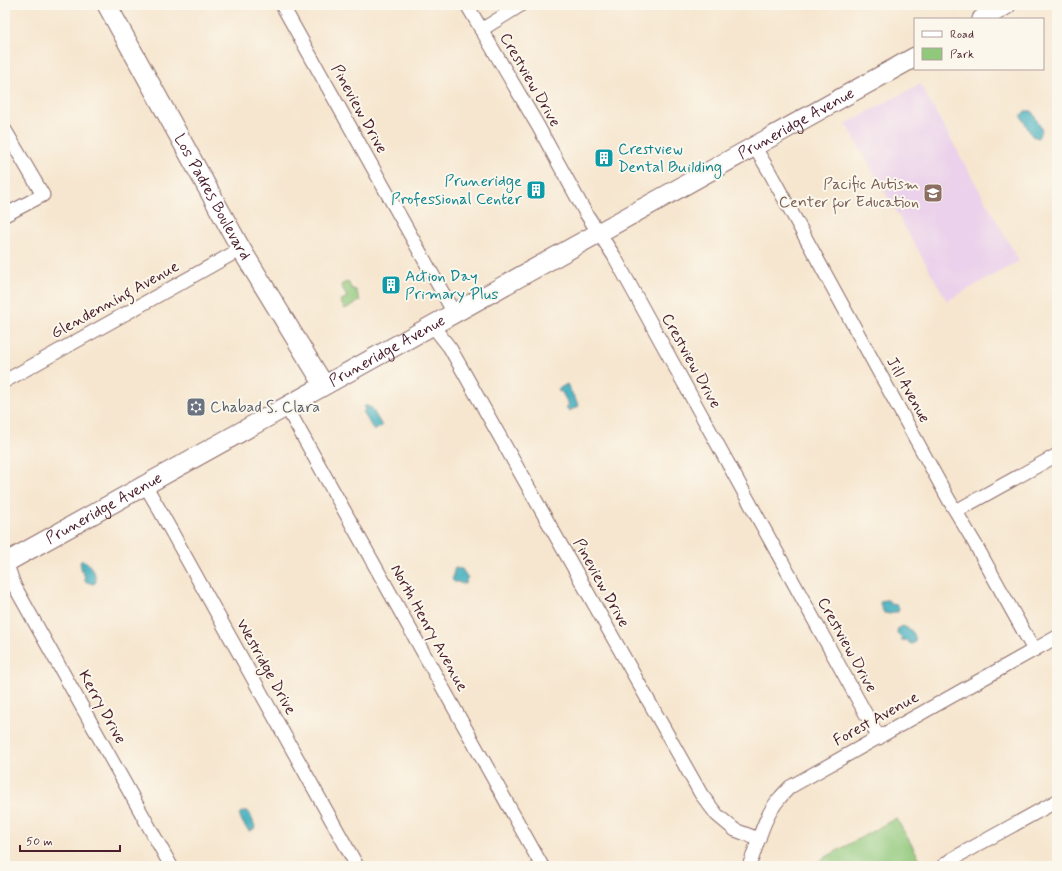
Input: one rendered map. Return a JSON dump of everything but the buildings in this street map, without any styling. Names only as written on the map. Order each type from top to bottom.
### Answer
[{"type":"main road","name":"Los Padres Boulevard","points":[[107,5],[241,248],[324,385]]},
{"type":"main road","points":[[984,18],[1006,5]]},
{"type":"main road","name":"Pruneridge Avenue","points":[[5,562],[914,58]]},
{"type":"street","name":"Pineview Drive","points":[[282,5],[454,313]]},
{"type":"street","name":"Crestview Drive","points":[[467,5],[538,126],[585,212],[615,259],[879,738]]},
{"type":"street","points":[[481,30],[521,5]]},
{"type":"street","points":[[5,130],[43,195],[5,215]]},
{"type":"street","name":"Jill Avenue","points":[[754,146],[948,500],[956,511],[1034,650]]},
{"type":"street","name":"Glendenning Avenue","points":[[5,381],[241,248]]},
{"type":"street","name":"Pineview Drive","points":[[432,325],[450,348],[701,794],[718,815],[735,830],[759,839]]},
{"type":"street","name":"North Henry Avenue","points":[[286,406],[542,866]]},
{"type":"street","points":[[956,511],[1057,454]]},
{"type":"street","name":"Westridge Drive","points":[[145,485],[160,509],[357,866]]},
{"type":"street","name":"Kerry Drive","points":[[5,562],[17,590],[171,866]]},
{"type":"street","name":"Forest Avenue","points":[[749,866],[771,810],[779,798],[790,787],[1057,637]]},
{"type":"street","points":[[943,866],[952,859],[1057,801]]},
{"type":"shaded area","name":"Pacific Autism Center for Education","points":[[920,84],[1019,261],[947,301],[846,124]]},
{"type":"green space","points":[[348,281],[351,287],[356,290],[360,301],[345,309],[340,301],[347,297],[341,285]]},
{"type":"green space","points":[[896,818],[924,866],[810,866]]},
{"type":"water","points":[[1025,111],[1032,111],[1042,130],[1038,138],[1032,136],[1021,116]]},
{"type":"water","points":[[567,384],[579,406],[569,411],[566,407],[569,405],[561,391],[559,392],[558,389]]},
{"type":"water","points":[[365,406],[368,406],[369,408],[371,407],[382,426],[374,431],[363,412],[365,410]]},
{"type":"water","points":[[82,560],[88,563],[94,572],[96,582],[94,584],[85,581],[84,579],[85,577],[80,562]]},
{"type":"water","points":[[455,568],[462,569],[468,578],[466,583],[464,584],[453,581],[452,578],[454,576],[453,574]]},
{"type":"water","points":[[888,600],[891,604],[897,605],[899,608],[898,612],[890,614],[884,613],[880,604],[881,601]]},
{"type":"water","points":[[902,626],[908,628],[912,632],[915,636],[915,642],[912,644],[907,640],[902,641],[902,638],[897,632],[898,628]]},
{"type":"water","points":[[245,810],[250,813],[255,827],[249,831],[239,814]]},
{"type":"place","name":"Crestview Dental Building","points":[[604,158]]},
{"type":"place","name":"Pruneridge Professional Center","points":[[536,190]]},
{"type":"place","name":"Pacific Autism Center for Education","points":[[933,193]]},
{"type":"place","name":"Action Day Primary Plus","points":[[391,285]]},
{"type":"place","name":"Chabad S. Clara","points":[[196,407]]}]
